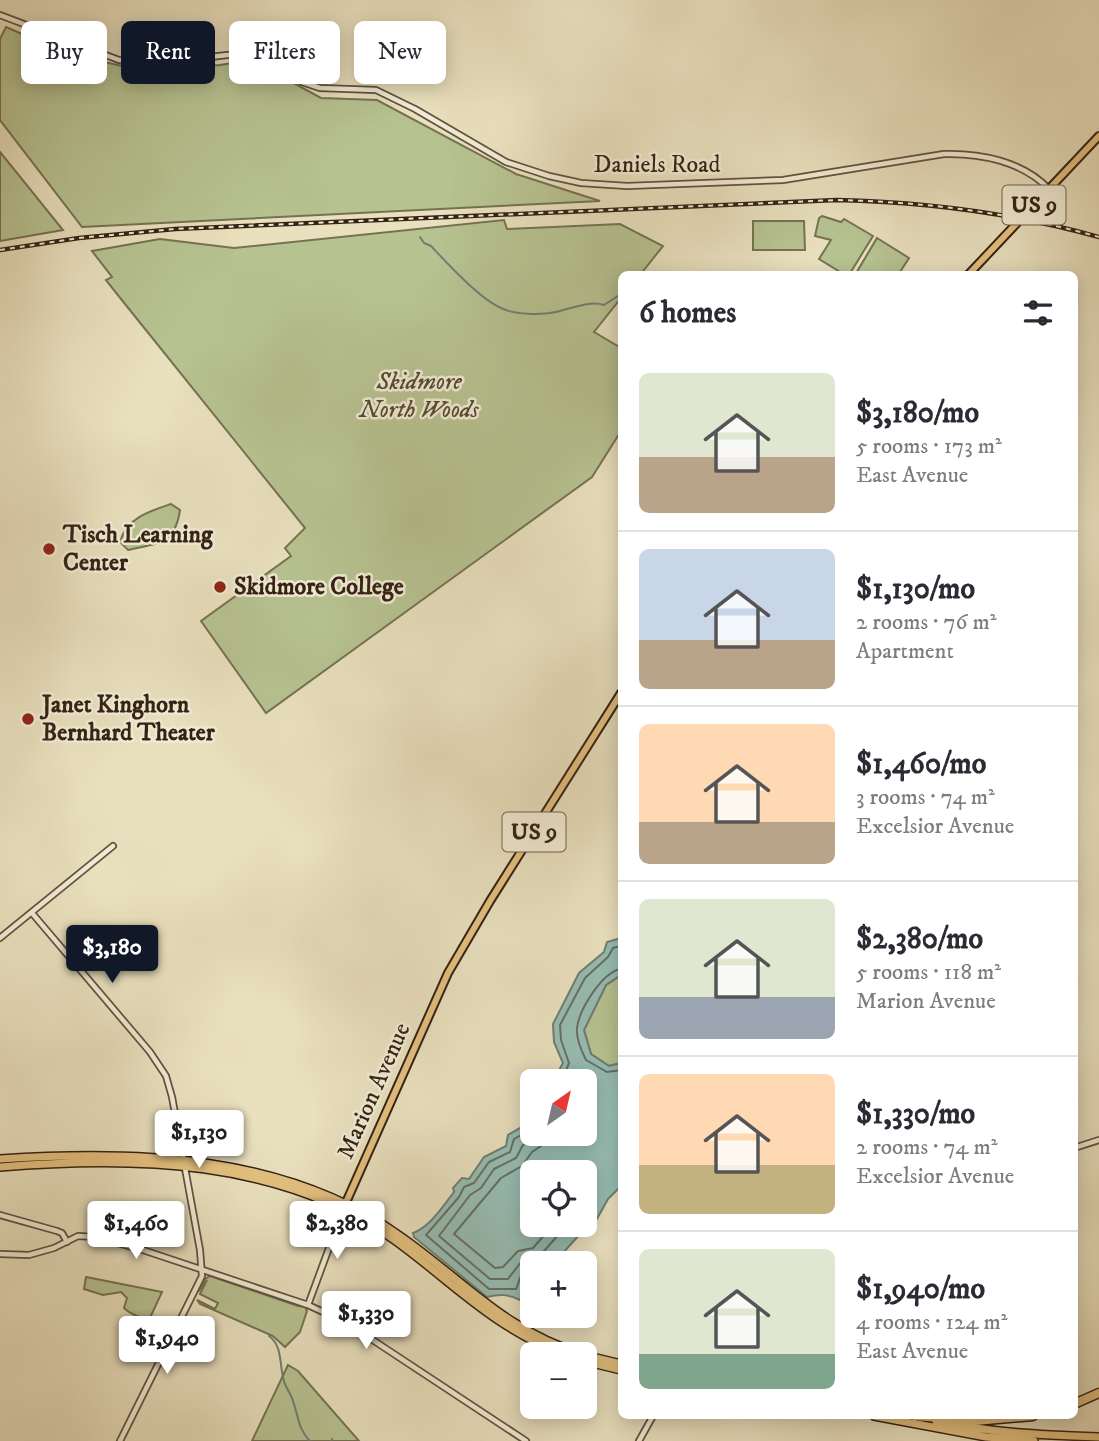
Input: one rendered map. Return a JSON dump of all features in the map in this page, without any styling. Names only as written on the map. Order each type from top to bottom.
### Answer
[{"type":"highway","points":[[0,1159],[80,1155],[185,1164],[284,1185],[315,1195],[344,1206],[407,1241],[501,1316],[548,1342]]},
{"type":"highway","points":[[0,1167],[97,1162],[185,1164]]},
{"type":"highway","points":[[344,1206],[392,1238],[496,1321],[534,1342]]},
{"type":"highway","points":[[597,1358],[618,1363]]},
{"type":"highway","points":[[597,1365],[618,1369]]},
{"type":"highway","points":[[1078,1402],[1099,1393]]},
{"type":"highway","points":[[890,1419],[986,1437],[1034,1441]]},
{"type":"highway","points":[[928,1419],[979,1430],[1099,1437]]},
{"type":"highway","points":[[951,1419],[998,1419]]},
{"type":"main road","name":"US 9","points":[[972,271],[1099,136]]},
{"type":"main road","name":"Marion Avenue","points":[[344,1206],[448,973],[490,901],[618,698]]},
{"type":"street","name":"Daniels Road","points":[[0,15],[118,60],[153,64],[249,55],[268,62],[302,82],[320,88],[376,90],[415,108],[506,162],[581,183],[627,186],[783,180],[944,154],[960,154],[986,156],[1005,163],[1035,177],[1049,188]]},
{"type":"street","points":[[0,938],[113,846]]},
{"type":"street","points":[[33,913],[159,1064],[172,1097],[185,1164],[202,1276],[120,1441]]},
{"type":"street","points":[[1078,1147],[1099,1140]]},
{"type":"street","name":"Marion Avenue","points":[[308,1305],[344,1206]]},
{"type":"street","points":[[0,1214],[62,1233],[67,1242]]},
{"type":"street","points":[[0,1254],[42,1252],[78,1236],[95,1237],[143,1250],[308,1305],[347,1323],[526,1441]]},
{"type":"street","points":[[639,1441],[651,1419]]},
{"type":"green space","points":[[6,27],[21,34],[21,84],[107,84],[107,63],[121,66],[121,84],[215,84],[215,65],[229,64],[229,84],[295,84],[321,98],[377,100],[516,174],[600,201],[82,227],[0,120],[0,39]]},
{"type":"green space","points":[[0,152],[63,230],[0,241]]},
{"type":"green space","points":[[822,216],[841,222],[844,219],[873,236],[851,271],[838,271],[819,259],[831,240],[815,236],[819,218]]},
{"type":"green space","name":"Skidmore North Woods","points":[[504,220],[507,229],[620,224],[663,246],[643,271],[618,271],[618,302],[594,332],[618,346],[618,436],[592,477],[266,713],[201,621],[291,556],[285,548],[305,528],[106,280],[112,277],[92,251],[160,239],[234,248]]},
{"type":"green space","points":[[753,221],[804,221],[805,250],[753,250]]},
{"type":"green space","points":[[877,238],[909,258],[901,271],[857,271]]},
{"type":"green space","points":[[171,504],[180,510],[169,537],[155,544],[128,550],[120,542],[133,521]]},
{"type":"green space","points":[[618,977],[618,1064],[609,1066],[591,1054],[584,1030],[606,985]]},
{"type":"green space","points":[[210,1276],[305,1307],[307,1311],[300,1332],[285,1347],[273,1336],[200,1304],[197,1300],[215,1309],[218,1303],[200,1294],[207,1280],[198,1292],[205,1279]]},
{"type":"green space","points":[[86,1277],[162,1292],[149,1320],[124,1308],[127,1298],[121,1292],[103,1295],[84,1289]]},
{"type":"green space","points":[[288,1365],[298,1371],[359,1441],[252,1441]]},
{"type":"water","points":[[618,939],[618,977],[606,985],[584,1030],[591,1054],[609,1066],[618,1064],[618,1189],[608,1199],[597,1219],[597,1160],[520,1160],[520,1237],[577,1237],[565,1251],[520,1251],[520,1300],[504,1295],[487,1297],[414,1237],[413,1233],[431,1221],[441,1210],[462,1178],[469,1179],[484,1157],[506,1146],[508,1135],[520,1128],[520,1146],[597,1146],[597,1069],[560,1069],[563,1063],[554,1042],[553,1024],[579,973],[604,952],[607,942]]},
{"type":"waterway","points":[[420,237],[474,289],[492,303],[513,312],[550,313],[586,304],[604,305],[618,296]]},
{"type":"waterway","points":[[269,1336],[277,1345],[282,1375],[298,1420],[310,1441]]},
{"type":"railway","points":[[0,250],[79,238],[175,229],[837,200],[970,210],[1034,221],[1099,237]]},
{"type":"place","name":"Tisch Learning Center","points":[[49,549]]},
{"type":"place","name":"Skidmore College","points":[[220,587]]},
{"type":"place","name":"Janet Kinghorn Bernhard Theater","points":[[28,719]]}]
